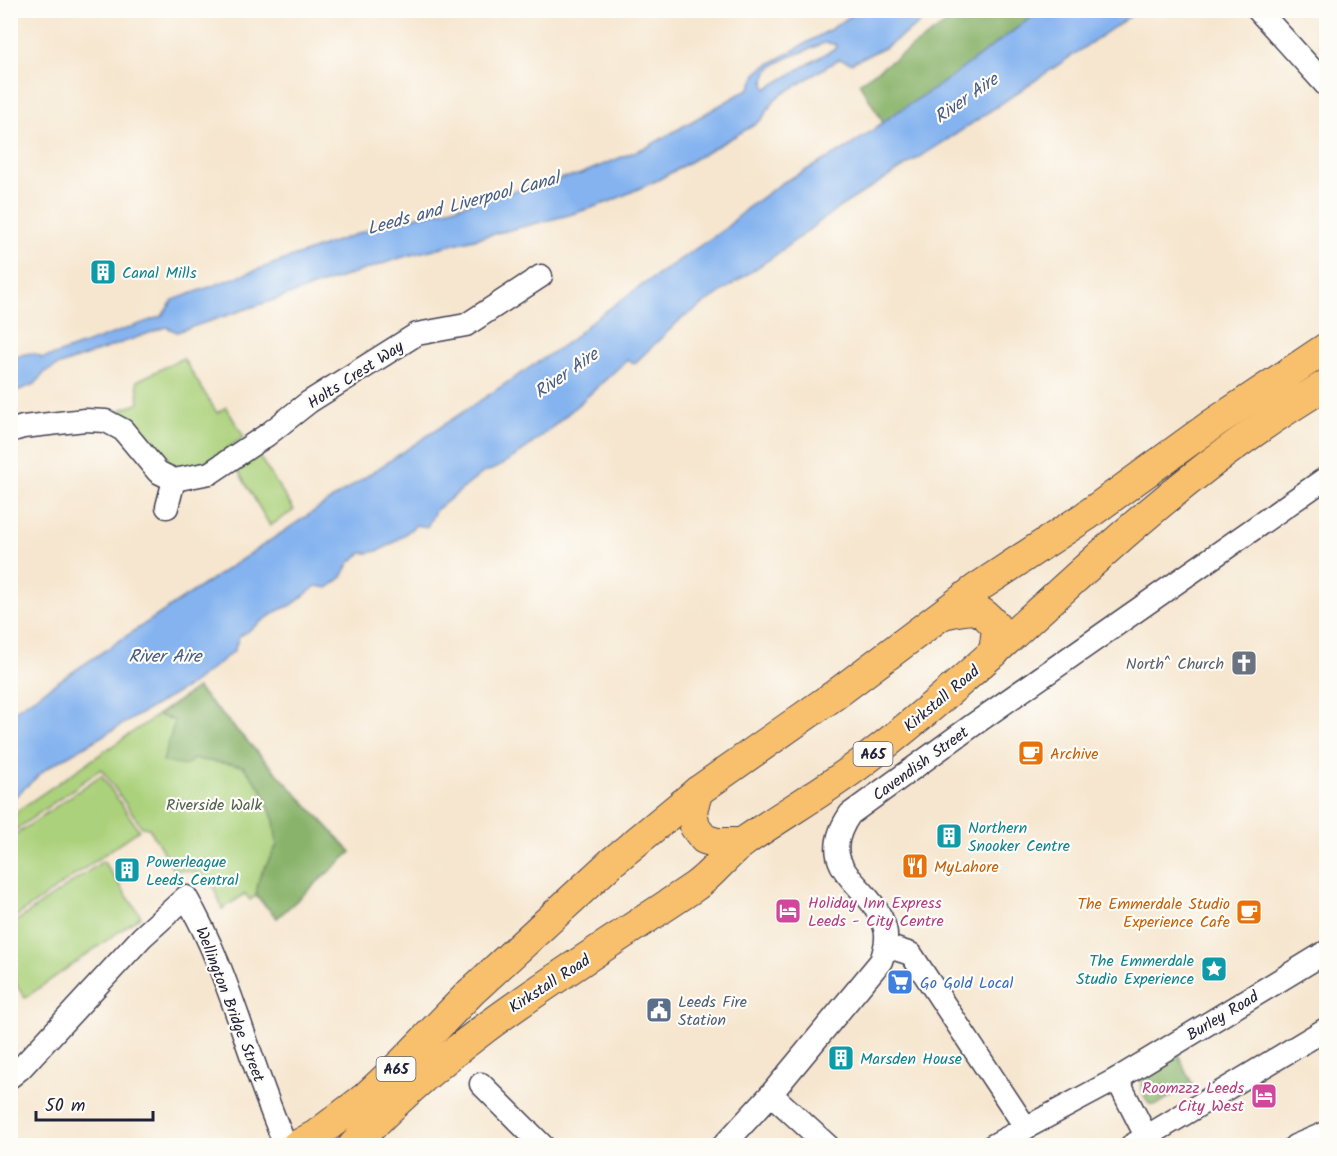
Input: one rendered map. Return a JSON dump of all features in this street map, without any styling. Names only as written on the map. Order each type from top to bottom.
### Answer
[{"type":"main road","name":"A65","points":[[296,1146],[316,1135],[366,1097],[484,979],[612,862],[698,791],[836,694],[985,583],[1086,516],[1214,423],[1326,348]]},
{"type":"main road","name":"Kirkstall Road","points":[[361,1143],[403,1095],[452,1052],[548,982],[698,885],[742,843],[863,762],[994,654],[1104,552],[1166,499],[1253,433],[1326,384]]},
{"type":"main road","points":[[944,614],[973,608],[988,616],[997,628],[994,654]]},
{"type":"main road","points":[[698,791],[692,810],[694,827],[704,838],[717,843],[742,843]]},
{"type":"street","points":[[1258,10],[1326,85]]},
{"type":"street","name":"Holts Crest Way","points":[[174,480],[210,472],[267,435],[309,402],[417,333],[466,325],[541,276]]},
{"type":"street","points":[[17,429],[85,420],[106,422],[123,430],[158,472],[174,480],[167,507]]},
{"type":"street","name":"Cavendish Street","points":[[886,946],[886,929],[878,912],[842,867],[836,847],[841,828],[850,814],[1326,478]]},
{"type":"street","name":"Wellington Bridge Street","points":[[10,1077],[21,1068],[142,937],[186,897],[204,928],[272,1115],[286,1146]]},
{"type":"street","points":[[723,1146],[771,1094],[872,974],[881,961],[886,946],[912,954],[1026,1128]]},
{"type":"street","name":"Burley Road","points":[[992,1146],[1117,1079],[1326,952]]},
{"type":"street","points":[[1117,1079],[1139,1141],[1326,1029]]},
{"type":"street","points":[[481,1084],[543,1146]]},
{"type":"street","points":[[771,1094],[828,1146]]},
{"type":"street","points":[[1295,1146],[1326,1133]]},
{"type":"green space","points":[[965,11],[1040,11],[940,85],[883,122],[859,83]]},
{"type":"green space","points":[[183,358],[217,413],[226,407],[244,437],[212,458],[190,466],[168,463],[136,426],[109,414],[139,403],[137,381]]},
{"type":"green space","points":[[258,455],[294,510],[270,526],[237,469]]},
{"type":"green space","name":"Riverside Walk","points":[[197,688],[351,852],[277,918],[256,896],[250,900],[245,894],[222,909],[207,879],[193,872],[174,870],[149,828],[142,827],[101,769],[11,833],[10,816]]},
{"type":"green space","points":[[197,688],[351,852],[277,918],[256,895],[259,878],[277,845],[274,821],[262,790],[243,766],[194,759],[185,766],[163,761],[175,721],[158,715]]},
{"type":"green space","points":[[101,775],[139,830],[11,920],[11,838]]},
{"type":"green space","points":[[103,861],[141,916],[25,998],[11,977],[11,925]]},
{"type":"green space","points":[[1178,1054],[1192,1084],[1158,1104],[1149,1104],[1141,1088],[1143,1078]]},
{"type":"water","points":[[858,11],[937,11],[886,47],[851,63],[839,59],[776,98],[762,119],[754,125],[658,180],[609,202],[569,215],[403,257],[177,332],[166,327],[57,366],[45,372],[35,384],[11,393],[11,359],[30,353],[42,358],[54,355],[162,316],[173,300],[387,223],[578,175],[649,146],[750,88],[756,74],[764,67]],"holes":[[[822,44],[835,44],[837,47],[766,89],[764,81],[766,74],[777,64]]]},
{"type":"water","name":"River Aire","points":[[1040,11],[1138,11],[956,134],[835,210],[773,257],[680,320],[635,363],[627,360],[535,441],[497,467],[484,472],[435,511],[427,527],[416,525],[384,548],[362,553],[350,562],[342,577],[328,588],[316,586],[292,605],[279,610],[239,637],[234,651],[189,686],[47,768],[11,800],[11,713],[571,340],[592,321],[726,228],[746,209],[782,183],[866,135],[940,85]]},
{"type":"place","name":"Canal Mills","points":[[103,272]]},
{"type":"place","name":"North^ Church","points":[[1244,663]]},
{"type":"place","name":"Archive","points":[[1031,753]]},
{"type":"place","name":"Northern Snooker Centre","points":[[949,836]]},
{"type":"place","name":"MyLahore","points":[[915,866]]},
{"type":"place","name":"Powerleague Leeds Central","points":[[127,870]]},
{"type":"place","name":"Holiday Inn Express Leeds - City Centre","points":[[788,911]]},
{"type":"place","name":"The Emmerdale Studio Experience Cafe","points":[[1249,912]]},
{"type":"place","name":"The Emmerdale Studio Experience","points":[[1214,969]]},
{"type":"place","name":"Go Gold Local","points":[[900,982]]},
{"type":"place","name":"Leeds Fire Station","points":[[659,1010]]},
{"type":"place","name":"Marsden House","points":[[841,1058]]},
{"type":"place","name":"Roomzzz Leeds City West","points":[[1264,1096]]},
{"type":"water label","name":"Leeds and Liverpool Canal","points":[[463,203]]}]
